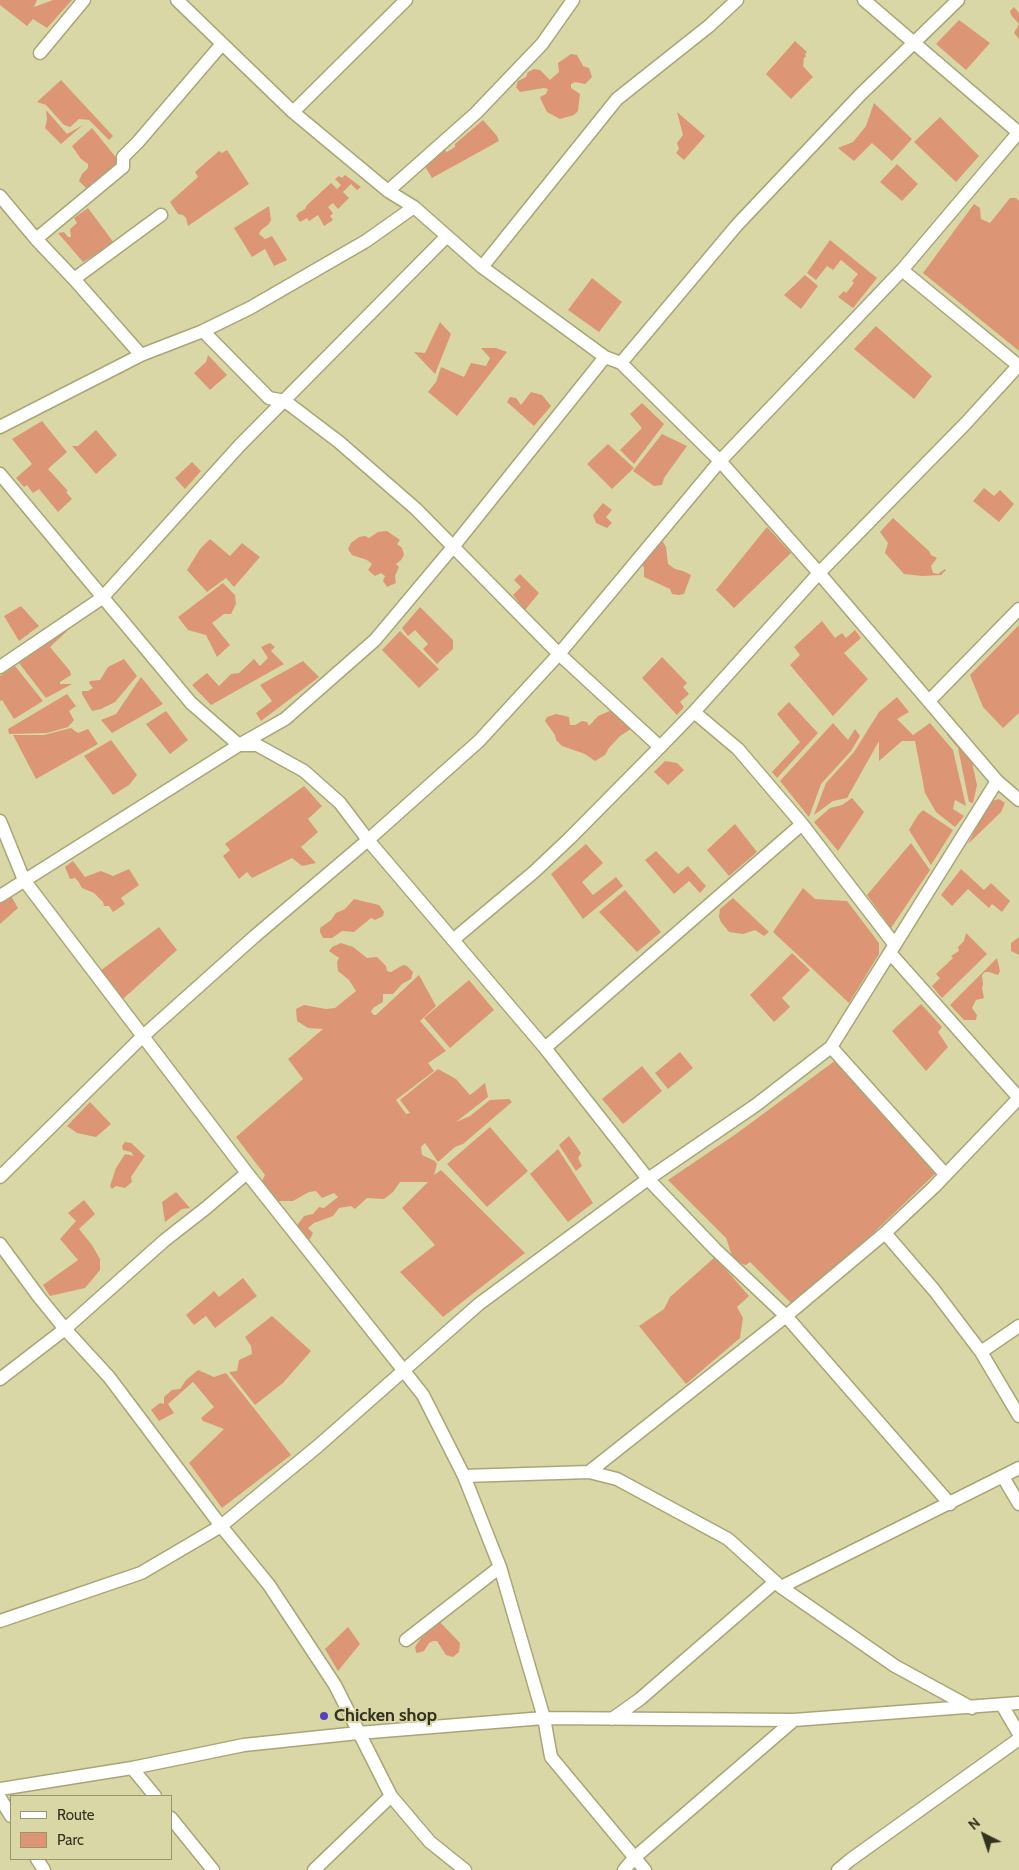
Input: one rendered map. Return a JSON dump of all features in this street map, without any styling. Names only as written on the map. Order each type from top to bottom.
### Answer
[{"type":"street","points":[[40,53],[84,0]]},
{"type":"street","points":[[177,0],[294,112],[388,191],[414,206],[482,267],[605,357],[621,363],[720,461],[819,573],[996,782],[1018,799]]},
{"type":"street","points":[[388,191],[476,113],[542,44],[573,0]]},
{"type":"street","points":[[482,267],[617,100],[709,26],[737,0]]},
{"type":"street","points":[[0,1177],[142,1037],[479,741],[559,654],[720,461],[902,270],[1019,132],[864,0]]},
{"type":"street","points":[[621,363],[737,225],[860,96],[958,0]]},
{"type":"street","points":[[294,112],[399,3]]},
{"type":"street","points":[[36,239],[123,167],[123,157],[222,44]]},
{"type":"street","points":[[0,196],[36,239],[141,355]]},
{"type":"street","points":[[0,427],[141,355],[203,331],[250,308],[366,241],[414,206]]},
{"type":"street","points":[[74,279],[161,215]]},
{"type":"street","points":[[0,667],[102,598],[240,446],[447,236]]},
{"type":"street","points":[[454,939],[534,872],[660,747],[819,573],[1019,366],[902,270]]},
{"type":"street","points":[[203,331],[269,398],[285,401],[338,442],[416,510],[559,654],[660,747]]},
{"type":"street","points":[[0,896],[239,745],[286,720],[375,640],[453,548],[605,357]]},
{"type":"street","points":[[0,474],[191,703],[239,745],[257,745],[304,771],[340,803],[368,840],[545,1048],[648,1179],[715,1248],[786,1316],[950,1504]]},
{"type":"street","points":[[929,701],[1019,609]]},
{"type":"street","points":[[589,1472],[786,1316],[885,1233],[1019,1098],[892,949],[802,824],[738,748],[694,712]]},
{"type":"street","points":[[0,1621],[141,1573],[220,1526],[318,1446],[479,1304],[648,1179],[756,1105],[831,1047],[996,782]]},
{"type":"street","points":[[0,822],[24,880],[247,1173],[423,1395],[464,1476],[500,1567],[544,1718],[551,1757],[645,1870]]},
{"type":"street","points":[[545,1048],[802,824]]},
{"type":"street","points":[[831,1047],[945,1174]]},
{"type":"street","points":[[0,1379],[65,1329],[165,1240],[247,1173]]},
{"type":"street","points":[[885,1233],[934,1290],[981,1352],[1019,1416]]},
{"type":"street","points":[[0,1244],[65,1329],[109,1377],[220,1526],[269,1585],[335,1685],[390,1796],[430,1842],[465,1870]]},
{"type":"street","points":[[981,1352],[1019,1326]]},
{"type":"street","points":[[612,1719],[778,1584],[950,1504],[1019,1468]]},
{"type":"street","points":[[464,1476],[589,1472],[617,1479],[728,1539],[778,1584],[895,1666],[972,1708]]},
{"type":"street","points":[[1004,1477],[1019,1504]]},
{"type":"street","points":[[406,1640],[500,1567]]},
{"type":"street","points":[[0,1789],[132,1768],[244,1745],[358,1733],[544,1718],[794,1720],[1019,1703]]},
{"type":"street","points":[[1002,1705],[1019,1734]]},
{"type":"street","points":[[624,1870],[634,1858],[794,1720]]},
{"type":"street","points":[[838,1870],[854,1865],[1019,1738]]},
{"type":"street","points":[[132,1768],[154,1795]]},
{"type":"street","points":[[314,1870],[390,1796]]},
{"type":"street","points":[[0,1798],[10,1814]]},
{"type":"street","points":[[172,1819],[213,1870]]},
{"type":"green space","points":[[0,0],[37,0],[34,7],[53,0],[72,0],[47,28],[33,19],[27,26],[0,5]]},
{"type":"green space","points":[[1014,7],[1019,13],[1019,24],[1011,15],[1010,11]]},
{"type":"green space","points":[[959,20],[990,43],[966,70],[936,44]]},
{"type":"green space","points":[[1019,24],[1019,39],[1014,33]]},
{"type":"green space","points":[[795,41],[807,52],[803,66],[813,77],[791,99],[766,74]]},
{"type":"green space","points":[[571,54],[577,55],[583,66],[589,68],[592,77],[585,84],[575,82],[571,84],[571,88],[580,94],[578,111],[574,115],[560,119],[547,112],[541,100],[540,97],[546,94],[548,89],[520,92],[516,87],[518,81],[526,77],[528,72],[534,69],[540,70],[550,80],[559,72],[558,63]]},
{"type":"green space","points":[[61,80],[113,136],[109,140],[89,120],[79,119],[70,127],[64,125],[46,105],[37,102]]},
{"type":"green space","points":[[874,103],[912,139],[892,161],[872,143],[854,161],[838,148],[853,142],[866,126]]},
{"type":"green space","points":[[46,110],[67,134],[83,125],[61,144],[45,128]]},
{"type":"green space","points":[[677,112],[705,136],[684,160],[676,153],[679,149],[677,143],[683,135]]},
{"type":"green space","points":[[940,117],[979,156],[956,182],[914,142]]},
{"type":"green space","points":[[483,120],[499,141],[432,178],[424,165],[443,149],[447,152],[455,147],[455,144]]},
{"type":"green space","points":[[92,128],[119,161],[87,189],[79,181],[82,174],[88,168],[88,164],[81,159],[72,146]]},
{"type":"green space","points":[[227,150],[249,184],[188,226],[186,218],[178,214],[170,202],[198,177],[195,172],[219,151],[222,153]]},
{"type":"green space","points":[[897,164],[918,184],[902,201],[880,182]]},
{"type":"green space","points":[[345,175],[361,187],[357,190],[351,184],[343,192],[349,198],[338,209],[333,203],[328,207],[333,213],[330,216],[333,220],[324,226],[318,215],[309,221],[307,218],[300,222],[296,216],[298,213],[305,209],[331,183],[337,189],[341,185],[335,179],[339,176],[342,178]]},
{"type":"green space","points":[[1010,198],[1016,198],[1019,201],[1019,351],[923,273],[974,204],[980,208],[981,219],[990,223]]},
{"type":"green space","points":[[269,206],[271,220],[259,234],[265,239],[272,236],[287,260],[274,266],[265,249],[252,257],[234,228]]},
{"type":"green space","points":[[88,208],[114,243],[83,262],[58,233],[64,232],[68,237],[71,237],[70,229],[77,223],[74,218]]},
{"type":"green space","points":[[830,240],[877,278],[853,308],[838,297],[844,291],[846,293],[858,274],[841,260],[833,270],[827,266],[816,280],[807,273]]},
{"type":"green space","points":[[805,275],[818,286],[801,309],[784,295]]},
{"type":"green space","points":[[592,278],[622,302],[599,332],[568,310]]},
{"type":"green space","points":[[440,322],[451,334],[435,374],[414,352],[425,353]]},
{"type":"green space","points":[[876,326],[932,376],[914,399],[854,349]]},
{"type":"green space","points":[[481,348],[496,348],[507,352],[457,416],[428,392],[436,382],[441,367],[464,377],[471,363],[486,366],[490,358]]},
{"type":"green space","points":[[208,355],[227,375],[210,390],[194,373],[206,362]]},
{"type":"green space","points":[[531,392],[542,395],[551,406],[534,426],[507,402],[510,397],[516,398],[521,405]]},
{"type":"green space","points":[[642,403],[664,424],[634,464],[620,450],[642,428],[630,414]]},
{"type":"green space","points":[[42,421],[67,452],[48,469],[68,491],[66,492],[72,499],[58,512],[39,489],[33,493],[27,485],[24,487],[16,478],[32,464],[12,439]]},
{"type":"green space","points":[[96,430],[117,455],[96,474],[72,446],[78,446]]},
{"type":"green space","points":[[662,434],[687,446],[664,478],[662,485],[654,486],[633,471]]},
{"type":"green space","points":[[608,444],[634,468],[612,489],[587,464]]},
{"type":"green space","points":[[192,462],[201,471],[185,489],[175,478]]},
{"type":"green space","points":[[984,488],[994,496],[1000,490],[1014,504],[999,522],[973,501]]},
{"type":"green space","points":[[603,503],[612,510],[606,517],[612,523],[607,528],[596,523],[593,515]]},
{"type":"green space","points":[[893,518],[931,555],[937,558],[931,566],[933,573],[938,574],[945,569],[941,575],[922,576],[904,574],[885,553],[888,543],[880,532]]},
{"type":"green space","points":[[767,527],[791,553],[734,608],[716,590]]},
{"type":"green space","points":[[387,531],[400,540],[397,544],[402,548],[404,555],[396,564],[399,567],[395,576],[396,583],[387,587],[383,581],[385,576],[381,573],[375,576],[368,570],[372,564],[367,560],[352,555],[348,549],[351,543],[359,537],[365,536],[369,538],[378,532]]},
{"type":"green space","points":[[210,539],[230,556],[242,543],[260,557],[234,587],[226,578],[207,592],[187,570],[200,549]]},
{"type":"green space","points":[[662,540],[666,547],[668,564],[691,575],[684,594],[672,594],[670,589],[644,577],[642,564]]},
{"type":"green space","points":[[520,574],[539,593],[525,610],[513,595],[521,587],[514,580]]},
{"type":"green space","points":[[223,583],[235,595],[236,604],[231,614],[224,614],[212,623],[230,645],[217,657],[206,635],[188,630],[178,617]]},
{"type":"green space","points":[[21,606],[39,626],[19,641],[4,616]]},
{"type":"green space","points":[[420,607],[453,640],[453,649],[437,664],[423,649],[428,644],[415,630],[408,636],[402,628]]},
{"type":"green space","points":[[822,621],[835,638],[842,633],[846,638],[855,630],[861,638],[844,653],[868,679],[833,716],[790,665],[800,655],[794,647]]},
{"type":"green space","points":[[1019,625],[1019,713],[1003,728],[983,707],[970,675]]},
{"type":"green space","points":[[66,629],[67,631],[50,647],[70,671],[71,675],[60,682],[60,684],[72,684],[46,698],[19,663]]},
{"type":"green space","points":[[400,631],[439,669],[419,688],[382,650]]},
{"type":"green space","points":[[270,643],[275,647],[271,651],[284,664],[211,705],[192,685],[207,673],[219,686],[231,674],[239,673],[254,659],[260,666],[268,658],[261,647]]},
{"type":"green space","points":[[662,657],[687,683],[683,687],[689,694],[680,702],[684,707],[677,715],[642,678]]},
{"type":"green space","points":[[124,659],[137,676],[115,702],[92,711],[82,691],[88,691],[93,688],[89,683],[90,681],[100,680],[108,667]]},
{"type":"green space","points":[[303,661],[319,677],[261,721],[256,713],[272,701],[260,685]]},
{"type":"green space","points":[[15,666],[43,701],[14,719],[2,700],[0,701],[0,676]]},
{"type":"green space","points":[[141,677],[163,704],[112,733],[101,720],[116,714]]},
{"type":"green space","points":[[67,694],[76,706],[69,711],[74,720],[68,727],[47,733],[9,734],[8,729]]},
{"type":"green space","points":[[897,697],[909,712],[897,719],[913,735],[930,723],[953,750],[966,806],[955,800],[953,809],[964,816],[955,827],[936,812],[925,793],[915,741],[902,741],[879,761],[879,741],[847,798],[833,801],[814,815],[826,783],[854,752],[879,712]]},
{"type":"green space","points":[[789,702],[818,733],[777,778],[772,772],[800,742],[777,714]]},
{"type":"green space","points":[[612,710],[630,725],[631,729],[620,736],[605,755],[595,761],[585,754],[562,746],[556,740],[555,735],[545,721],[547,717],[556,714],[569,717],[570,725],[575,725],[582,721],[587,722],[589,726],[598,716]]},
{"type":"green space","points":[[166,711],[188,740],[170,754],[146,724]]},
{"type":"green space","points":[[833,723],[848,740],[855,729],[860,736],[851,751],[821,784],[809,817],[780,781]]},
{"type":"green space","points":[[71,728],[78,733],[88,729],[98,744],[36,779],[13,735],[44,735]]},
{"type":"green space","points":[[951,732],[965,749],[972,762],[977,785],[973,803],[969,802],[958,748],[947,735]]},
{"type":"green space","points":[[111,740],[137,775],[129,785],[113,795],[84,756]]},
{"type":"green space","points":[[665,761],[677,763],[684,770],[668,785],[654,772]]},
{"type":"green space","points":[[304,786],[322,806],[308,819],[318,832],[301,847],[316,863],[302,866],[292,858],[252,878],[247,872],[239,879],[223,856],[230,850],[225,844]]},
{"type":"green space","points":[[852,798],[864,812],[838,851],[814,822],[830,808],[842,805]]},
{"type":"green space","points":[[999,799],[1005,803],[1001,812],[968,844],[985,810],[992,801]]},
{"type":"green space","points":[[923,810],[953,830],[931,865],[909,830]]},
{"type":"green space","points":[[735,824],[757,852],[729,876],[707,850]]},
{"type":"green space","points":[[911,843],[930,870],[891,928],[867,895]]},
{"type":"green space","points":[[586,844],[603,863],[582,882],[593,895],[616,877],[623,886],[583,919],[551,874]]},
{"type":"green space","points":[[656,851],[678,874],[688,866],[706,886],[700,893],[689,881],[674,894],[645,860]]},
{"type":"green space","points":[[73,861],[85,877],[101,871],[113,876],[129,869],[139,885],[121,898],[125,904],[113,912],[109,906],[104,906],[103,902],[94,893],[82,888],[75,878],[70,879],[65,867]]},
{"type":"green space","points":[[961,869],[984,890],[991,883],[1010,901],[1002,912],[992,904],[989,908],[968,889],[952,906],[941,895]]},
{"type":"green space","points":[[803,888],[815,899],[847,901],[879,943],[879,954],[849,1003],[773,932]]},
{"type":"green space","points":[[625,890],[661,932],[637,952],[599,912]]},
{"type":"green space","points":[[11,896],[18,908],[0,924],[0,903]]},
{"type":"green space","points":[[733,898],[769,932],[764,936],[755,930],[743,934],[729,932],[719,917],[720,909]]},
{"type":"green space","points":[[354,899],[379,905],[384,912],[383,916],[375,920],[371,918],[354,932],[342,931],[332,938],[323,938],[320,928],[331,920],[336,913],[345,909]]},
{"type":"green space","points":[[159,927],[177,950],[123,999],[100,971]]},
{"type":"green space","points":[[966,933],[987,954],[942,998],[932,986],[940,978],[936,974],[953,958],[951,956],[959,951],[958,947],[964,941]]},
{"type":"green space","points":[[1019,937],[1019,955],[1011,951],[1011,943]]},
{"type":"green space","points":[[341,943],[353,947],[367,958],[377,957],[386,966],[387,971],[391,972],[403,965],[413,972],[411,979],[402,984],[393,994],[383,994],[383,1002],[373,1008],[371,1012],[374,1015],[419,975],[436,1006],[420,1021],[446,1051],[428,1063],[434,1071],[396,1100],[406,1114],[410,1113],[400,1100],[438,1069],[456,1079],[470,1095],[485,1083],[488,1097],[456,1122],[470,1116],[490,1100],[509,1099],[512,1102],[463,1144],[455,1147],[438,1162],[425,1143],[421,1147],[422,1155],[435,1161],[437,1164],[434,1175],[441,1170],[525,1253],[443,1317],[400,1272],[435,1245],[402,1208],[428,1182],[400,1182],[393,1192],[384,1199],[367,1198],[355,1209],[351,1206],[339,1208],[333,1216],[314,1223],[308,1228],[313,1233],[310,1239],[306,1239],[298,1228],[298,1224],[304,1216],[313,1214],[319,1207],[324,1208],[338,1197],[334,1193],[322,1198],[316,1191],[309,1192],[293,1201],[277,1201],[261,1183],[265,1175],[236,1137],[303,1079],[288,1059],[323,1029],[308,1028],[297,1021],[296,1009],[304,1005],[326,1009],[335,1008],[356,991],[349,980],[338,971],[337,962],[339,958],[329,951],[332,947]]},
{"type":"green space","points":[[792,953],[810,970],[782,998],[790,1007],[774,1022],[750,995]]},
{"type":"green space","points":[[997,958],[1000,971],[998,975],[985,972],[982,975],[984,998],[976,1000],[972,1008],[977,1015],[976,1020],[964,1020],[950,1005]]},
{"type":"green space","points":[[469,980],[494,1010],[450,1048],[424,1018]]},
{"type":"green space","points":[[921,1004],[942,1027],[938,1032],[948,1047],[926,1071],[892,1031]]},
{"type":"green space","points":[[680,1052],[693,1068],[668,1089],[655,1073]]},
{"type":"green space","points":[[836,1060],[938,1171],[841,1264],[791,1303],[750,1262],[746,1265],[742,1264],[732,1256],[726,1238],[668,1180],[736,1134]]},
{"type":"green space","points":[[642,1066],[662,1091],[623,1124],[602,1099]]},
{"type":"green space","points":[[90,1102],[111,1124],[96,1137],[77,1133],[67,1126]]},
{"type":"green space","points":[[490,1127],[528,1171],[487,1207],[447,1164]]},
{"type":"green space","points":[[569,1136],[581,1153],[578,1158],[582,1166],[576,1171],[559,1145]]},
{"type":"green space","points":[[125,1142],[131,1143],[145,1156],[131,1177],[132,1182],[125,1188],[116,1186],[112,1189],[110,1186],[116,1168],[125,1154],[134,1156],[131,1152],[123,1150],[122,1146]]},
{"type":"green space","points":[[558,1149],[593,1203],[568,1222],[530,1174]]},
{"type":"green space","points":[[176,1192],[190,1208],[182,1209],[165,1222],[162,1202]]},
{"type":"green space","points":[[84,1200],[95,1214],[79,1229],[100,1259],[100,1270],[85,1288],[50,1296],[43,1285],[78,1260],[60,1239],[76,1221],[68,1213]]},
{"type":"green space","points":[[715,1257],[749,1296],[737,1307],[743,1318],[740,1338],[686,1384],[639,1326],[664,1309],[670,1297]]},
{"type":"green space","points":[[243,1278],[257,1296],[215,1328],[206,1316],[194,1325],[186,1315],[214,1291],[219,1297]]},
{"type":"green space","points":[[272,1316],[311,1351],[283,1383],[255,1405],[229,1372],[237,1371],[239,1360],[252,1354],[251,1346],[245,1337]]},
{"type":"green space","points":[[198,1370],[214,1377],[226,1373],[291,1455],[222,1508],[189,1463],[224,1429],[203,1421],[201,1418],[214,1407],[193,1382],[168,1404],[174,1413],[159,1421],[151,1410],[160,1403],[164,1404],[164,1397],[172,1390],[180,1389],[186,1380]]},
{"type":"green space","points":[[439,1621],[460,1643],[459,1652],[453,1657],[446,1655],[437,1641],[433,1641],[429,1643],[424,1651],[417,1653],[415,1647],[425,1635],[426,1629]]},
{"type":"green space","points":[[348,1627],[360,1644],[338,1671],[325,1649]]},
{"type":"place","name":"Chicken shop","points":[[324,1716]]}]
